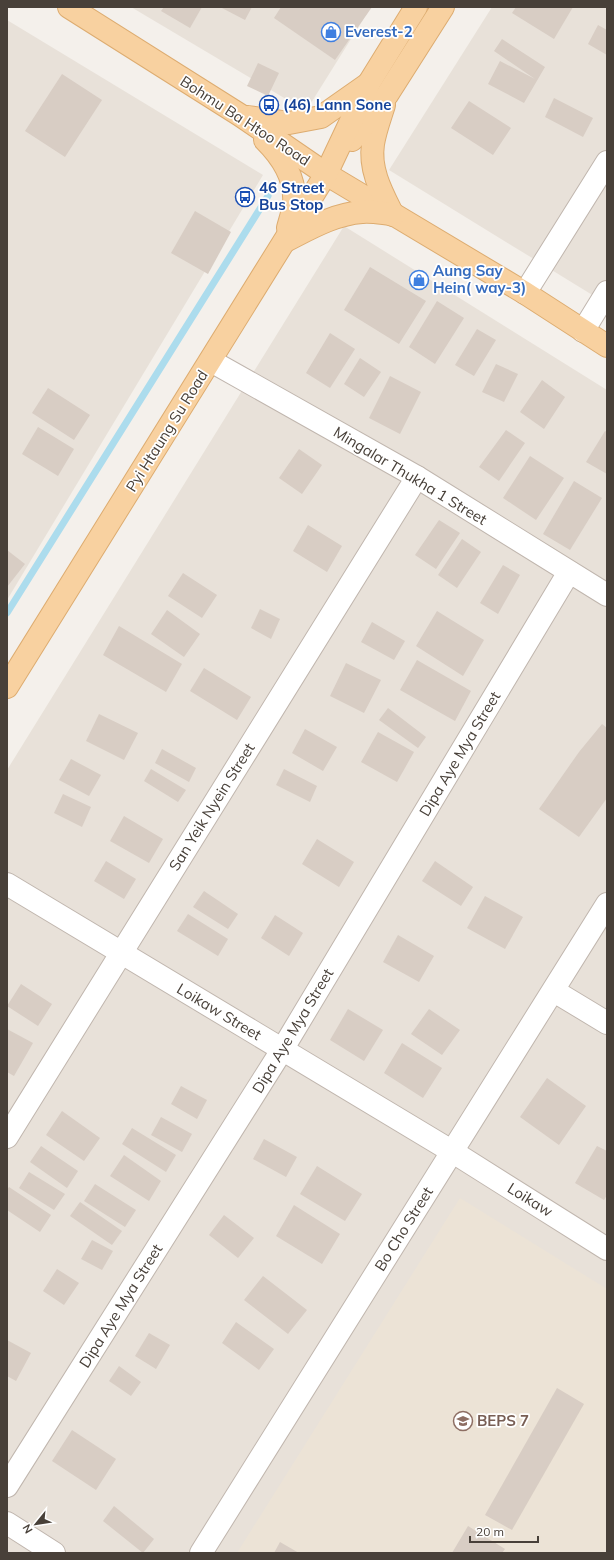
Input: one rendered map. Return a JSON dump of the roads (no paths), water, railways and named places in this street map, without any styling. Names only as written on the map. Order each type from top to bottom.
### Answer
[{"type":"main road","name":"Bohmu Ba Htoo Road","points":[[69,7],[240,115],[326,174],[525,293],[607,346]]},
{"type":"main road","name":"Pyi Htaung Su Road","points":[[378,89],[416,7]]},
{"type":"main road","name":"Pyi Htaung Su Road","points":[[7,687],[211,361],[378,89],[442,7]]},
{"type":"main road","points":[[240,115],[264,121],[289,123],[321,116],[378,89]]},
{"type":"main road","points":[[378,89],[373,145],[373,170],[382,194],[393,215]]},
{"type":"main road","points":[[240,115],[277,152],[290,176],[294,203],[285,241]]},
{"type":"main road","points":[[285,241],[319,223],[345,214],[364,212],[393,215]]},
{"type":"street","points":[[525,293],[607,162]]},
{"type":"street","points":[[583,331],[607,292]]},
{"type":"street","name":"Mingalar Thukha 1 Street","points":[[211,361],[417,477],[607,595]]},
{"type":"street","name":"San Yeik Nyein Street","points":[[7,1137],[417,477]]},
{"type":"street","name":"Dipa Aye Mya Street","points":[[7,1486],[282,1050],[569,572]]},
{"type":"street","name":"Loikaw Street","points":[[7,884],[121,954],[453,1152]]},
{"type":"street","name":"Bo Cho Street","points":[[201,1553],[554,991],[607,904]]},
{"type":"street","points":[[554,991],[607,1024]]},
{"type":"street","name":"Loikaw","points":[[453,1152],[607,1249]]},
{"type":"street","points":[[7,1523],[54,1553]]},
{"type":"waterway","points":[[7,613],[268,196]]},
{"type":"place","name":"Everest-2","points":[[331,32]]},
{"type":"place","name":"(46) Lann Sone","points":[[269,105]]},
{"type":"place","name":"46 Street Bus Stop","points":[[245,197]]},
{"type":"place","name":"Aung Say Hein( way-3)","points":[[419,280]]},
{"type":"place","name":"BEPS 7","points":[[463,1421]]}]
